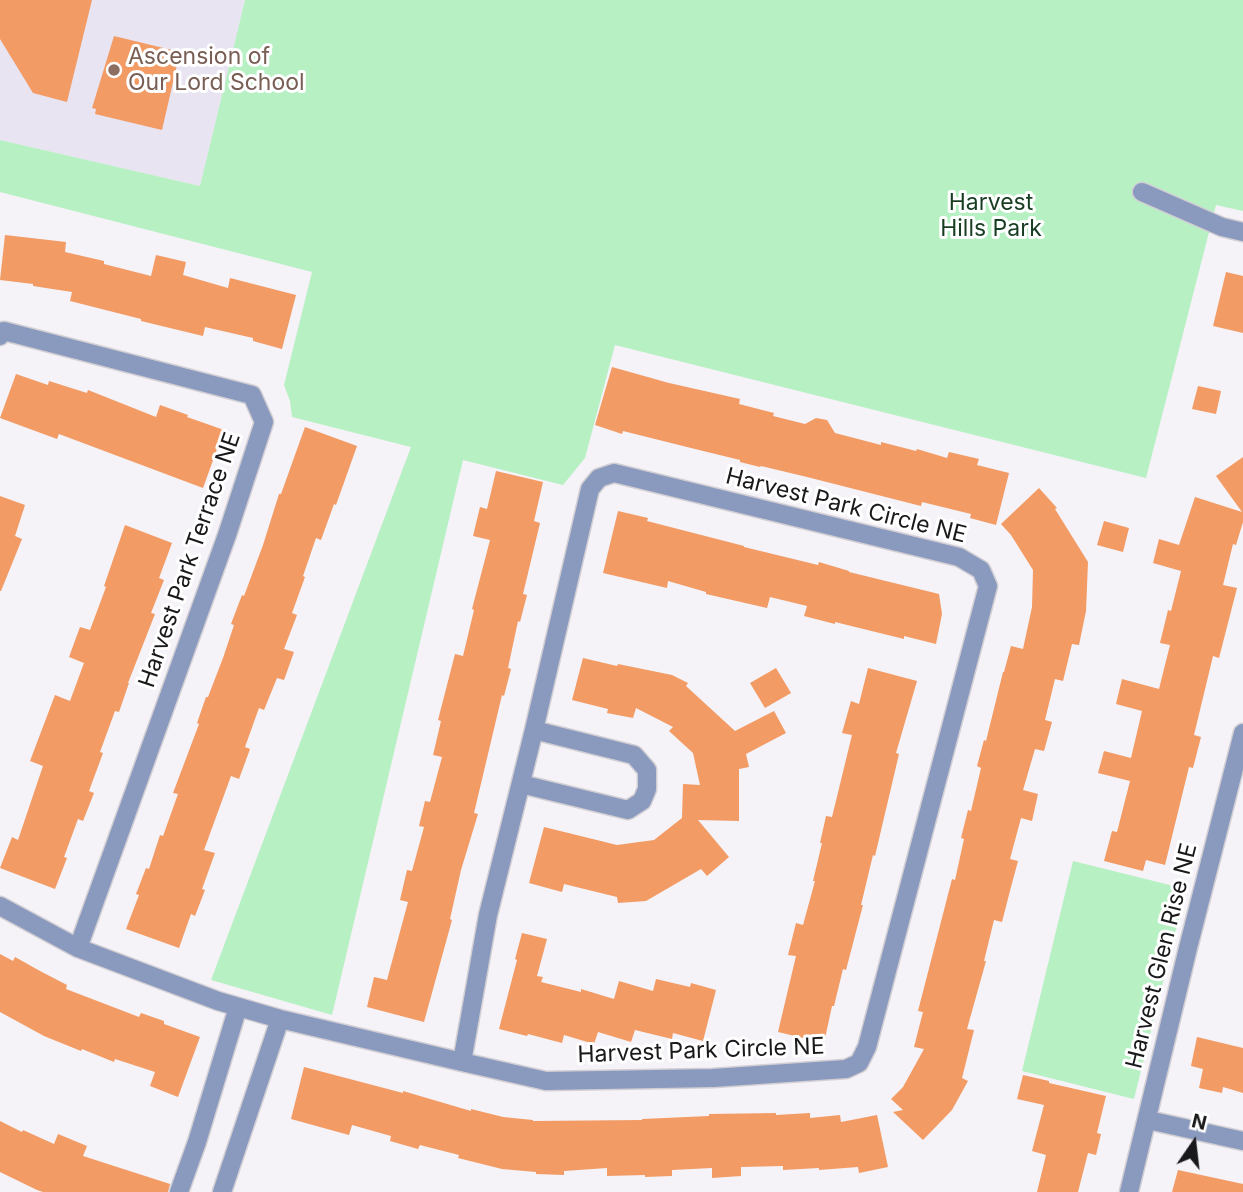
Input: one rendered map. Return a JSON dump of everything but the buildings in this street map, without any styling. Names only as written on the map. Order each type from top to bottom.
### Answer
[{"type":"street","points":[[1142,192],[1222,227],[1243,232]]},
{"type":"street","name":"Harvest Park Terrace NE","points":[[0,336],[4,331],[252,395],[264,422],[228,535],[78,948]]},
{"type":"street","name":"Harvest Park Circle NE","points":[[238,1007],[280,1019],[462,1062],[546,1081],[713,1078],[846,1069],[859,1063],[867,1047],[988,586],[982,570],[959,557],[614,473],[598,478],[590,489],[488,915],[462,1062]]},
{"type":"street","points":[[521,784],[628,810],[642,801],[647,789],[648,769],[634,755],[534,730]]},
{"type":"street","name":"Harvest Glen Rise NE","points":[[1129,1192],[1243,733]]},
{"type":"street","points":[[0,906],[78,948],[238,1007],[179,1192]]},
{"type":"street","points":[[222,1192],[280,1019]]},
{"type":"street","points":[[1148,1120],[1243,1141]]},
{"type":"shaded area","name":"Ascension of Our Lord School","points":[[0,0],[245,0],[200,186],[0,140]]},
{"type":"green space","name":"Harvest Hills Park","points":[[245,0],[1243,0],[1243,211],[1216,205],[1146,478],[615,345],[585,458],[563,485],[463,460],[332,1015],[211,980],[411,447],[292,417],[284,385],[312,272],[0,192],[0,140],[200,186]]},
{"type":"green space","points":[[1073,861],[1186,889],[1134,1099],[1022,1071]]},
{"type":"place","name":"Ascension of Our Lord School","points":[[114,70]]}]
